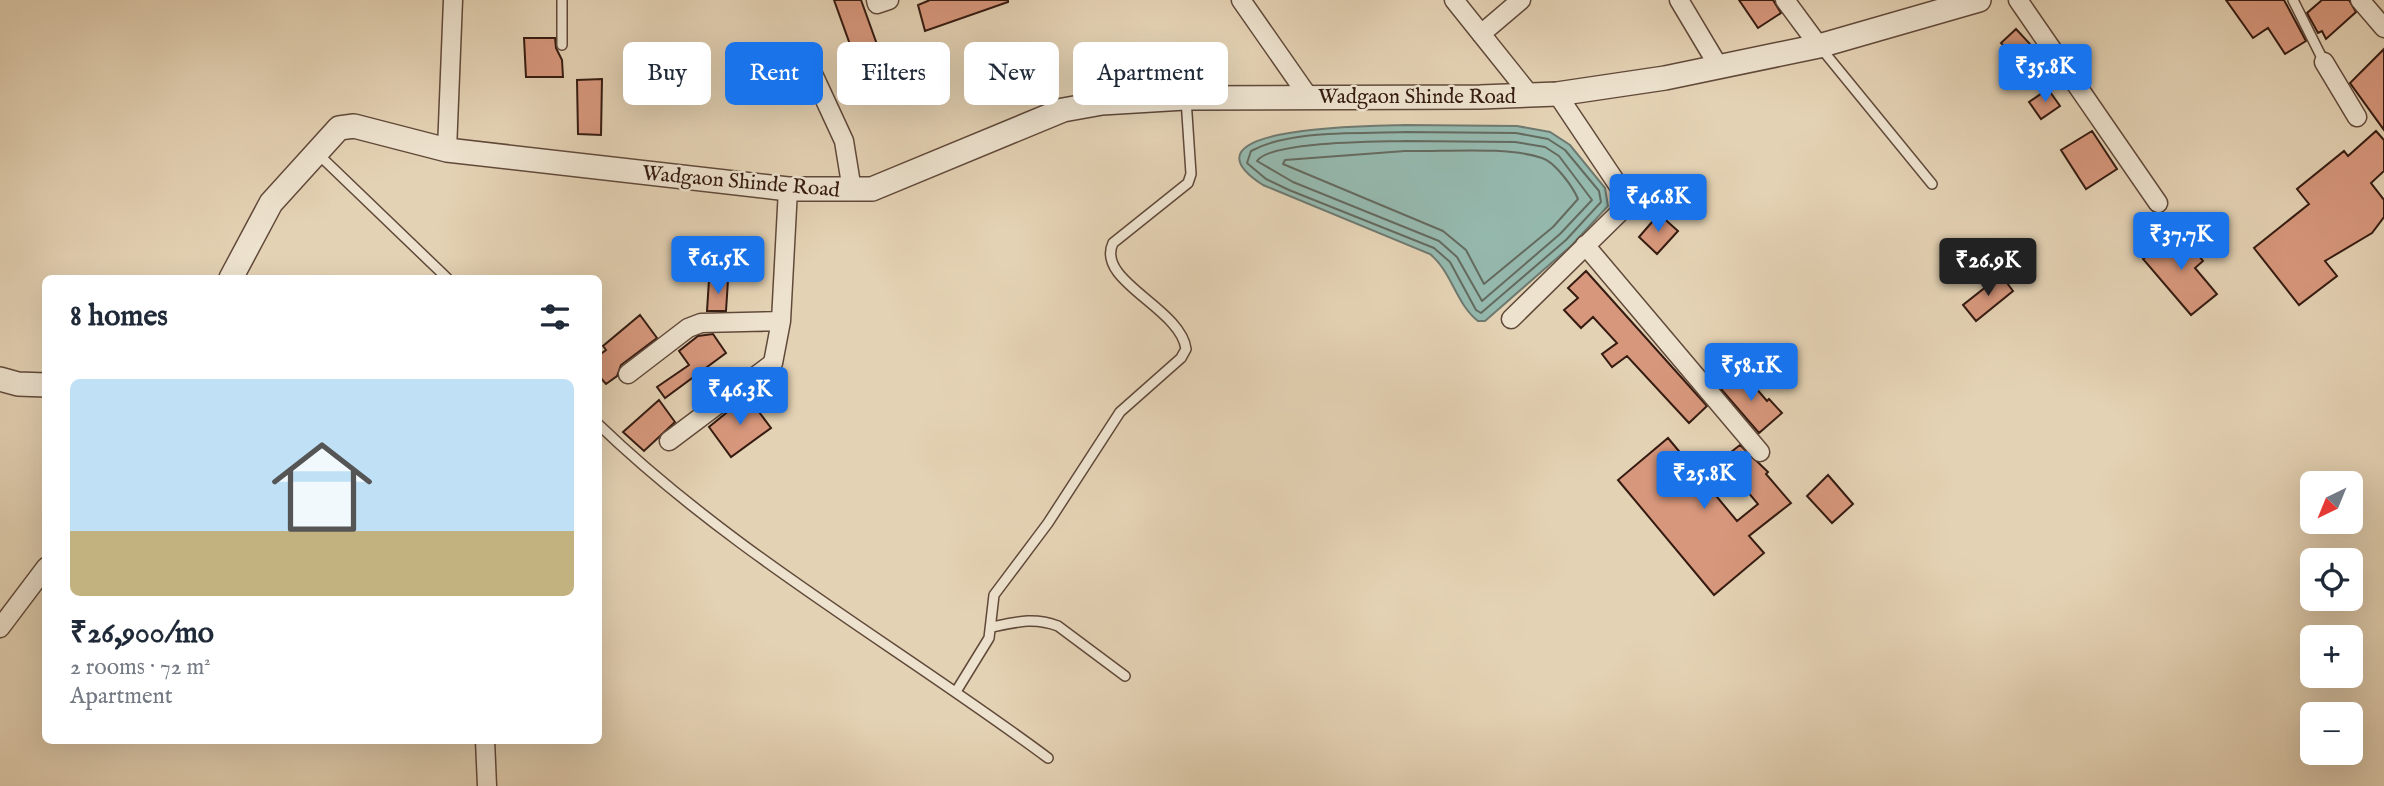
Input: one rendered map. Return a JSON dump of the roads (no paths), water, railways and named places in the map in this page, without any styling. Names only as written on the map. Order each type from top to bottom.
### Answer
[{"type":"street","points":[[447,150],[453,0]]},
{"type":"street","points":[[876,0],[877,4],[888,0]]},
{"type":"street","points":[[1241,0],[1308,96]]},
{"type":"street","points":[[1454,0],[1530,95]]},
{"type":"street","points":[[1481,34],[1521,0]]},
{"type":"street","points":[[1679,0],[1719,67]]},
{"type":"street","points":[[1785,0],[1819,46]]},
{"type":"street","name":"Wadgaon Shinde Road","points":[[1228,97],[1557,94],[1719,67],[1819,46],[1920,8],[1979,0]]},
{"type":"street","points":[[2018,0],[2158,203]]},
{"type":"street","points":[[2360,0],[2384,28]]},
{"type":"street","points":[[2324,62],[2357,117]]},
{"type":"street","points":[[1511,319],[1619,213],[1624,203],[1622,191],[1557,94]]},
{"type":"street","points":[[823,96],[844,141],[852,190]]},
{"type":"street","name":"Wadgaon Shinde Road","points":[[233,275],[271,203],[315,151],[339,128],[354,126],[447,150],[788,189],[852,190],[872,189],[1063,110],[1091,105]]},
{"type":"street","points":[[669,441],[766,370],[776,354],[781,321],[788,189]]},
{"type":"street","points":[[1585,246],[1760,452]]},
{"type":"street","points":[[628,374],[688,328],[701,323],[781,321]]},
{"type":"street","points":[[0,379],[18,384],[42,385]]},
{"type":"street","points":[[0,628],[42,572]]},
{"type":"street","points":[[485,744],[487,786]]},
{"type":"lane","points":[[562,0],[562,45]]},
{"type":"lane","points":[[2293,0],[2324,62]]},
{"type":"lane","points":[[1819,46],[1932,184]]},
{"type":"lane","points":[[957,690],[989,638],[992,627],[990,606],[994,595],[1048,523],[1112,421],[1181,358],[1186,349],[1180,328],[1116,271],[1109,257],[1113,243],[1188,183],[1191,174],[1186,105]]},
{"type":"lane","points":[[315,151],[444,275]]},
{"type":"lane","points":[[602,428],[647,468],[782,573],[957,690],[1048,758]]},
{"type":"lane","points":[[992,627],[1030,620],[1058,626],[1125,676]]},
{"type":"water","points":[[1405,125],[1517,126],[1550,132],[1570,145],[1605,188],[1608,206],[1572,245],[1485,321],[1478,321],[1464,306],[1444,270],[1430,254],[1263,185],[1241,165],[1242,150],[1260,140],[1324,129]]}]
